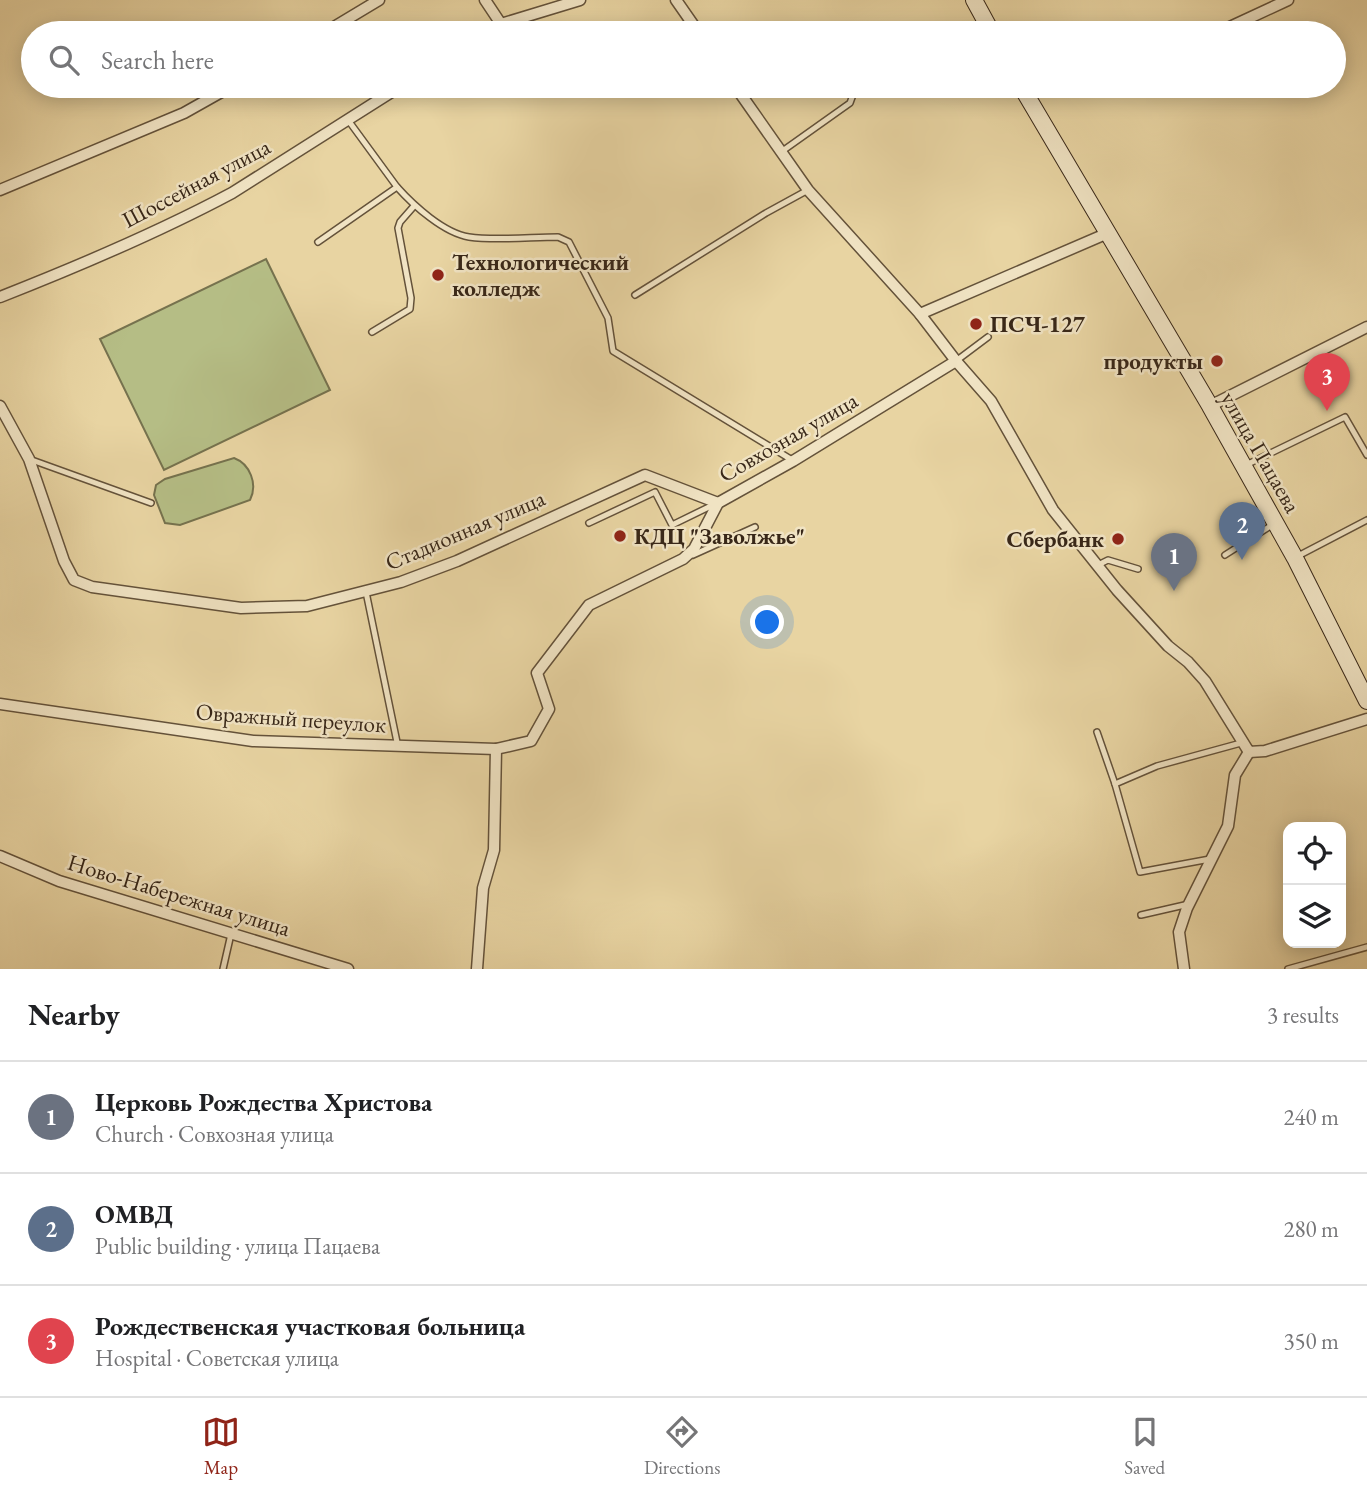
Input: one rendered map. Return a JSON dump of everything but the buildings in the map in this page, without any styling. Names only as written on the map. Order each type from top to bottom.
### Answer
[{"type":"street","points":[[344,21],[379,0]]},
{"type":"street","points":[[485,0],[499,21]]},
{"type":"street","points":[[511,21],[580,0]]},
{"type":"street","points":[[676,0],[691,21]]},
{"type":"street","points":[[974,0],[985,21]]},
{"type":"street","points":[[1243,21],[1288,0]]},
{"type":"street","points":[[0,190],[184,113],[211,98]]},
{"type":"street","name":"Шоссейная улица","points":[[0,297],[88,262],[206,206],[382,98]]},
{"type":"street","points":[[744,98],[808,190],[920,314],[991,401],[1053,510],[1097,566],[1168,646],[1188,662],[1205,681],[1249,752]]},
{"type":"street","name":"улица Пацаева","points":[[1028,98],[1276,523],[1367,701]]},
{"type":"street","points":[[920,314],[1108,233]]},
{"type":"street","points":[[1210,406],[1367,327]]},
{"type":"street","name":"Совхозная улица","points":[[537,674],[589,606],[683,559],[694,549],[718,503],[793,461],[956,361]]},
{"type":"street","name":"Стадионная улица","points":[[0,406],[29,459],[64,561],[74,579],[106,589],[241,608],[307,606],[401,582],[457,562],[638,476],[645,475],[718,503]]},
{"type":"street","name":"Овражный переулок","points":[[0,704],[253,741],[496,749],[531,741],[549,709],[537,674]]},
{"type":"street","points":[[1249,752],[1265,751],[1367,719]]},
{"type":"street","points":[[477,969],[484,888],[494,850],[496,749]]},
{"type":"street","points":[[1184,969],[1179,932],[1189,904],[1228,826],[1235,775],[1249,752]]},
{"type":"street","name":"Ново-Набережная улица","points":[[0,856],[59,881],[348,969]]},
{"type":"lane","points":[[781,152],[850,103],[852,98]]},
{"type":"lane","points":[[348,120],[414,206],[455,233],[470,237],[558,237],[569,242],[608,318],[613,351],[793,461]]},
{"type":"lane","points":[[318,242],[397,187]]},
{"type":"lane","points":[[635,295],[766,213],[808,190]]},
{"type":"lane","points":[[372,332],[410,309],[411,298],[398,228],[414,206]]},
{"type":"lane","points":[[956,361],[988,337]]},
{"type":"lane","points":[[1243,466],[1345,417],[1367,455]]},
{"type":"lane","points":[[29,459],[152,503]]},
{"type":"lane","points":[[589,523],[655,492],[672,525],[718,503]]},
{"type":"lane","points":[[1295,558],[1367,520]]},
{"type":"lane","points":[[1225,555],[1276,523]]},
{"type":"lane","points":[[683,559],[755,527]]},
{"type":"lane","points":[[1097,566],[1108,560],[1138,569]]},
{"type":"lane","points":[[366,592],[398,747]]},
{"type":"lane","points":[[1097,732],[1140,872],[1210,859]]},
{"type":"lane","points":[[1115,784],[1157,766],[1241,743]]},
{"type":"lane","points":[[1141,915],[1189,904]]},
{"type":"lane","points":[[223,969],[231,933]]},
{"type":"lane","points":[[1287,969],[1367,947]]},
{"type":"green space","points":[[266,259],[330,390],[164,470],[100,339]]},
{"type":"green space","points":[[234,458],[244,465],[251,475],[253,488],[250,500],[180,525],[165,523],[154,495],[156,485],[165,479]]},
{"type":"place","name":"Технологический колледж","points":[[438,275]]},
{"type":"place","name":"ПСЧ-127","points":[[976,324]]},
{"type":"place","name":"продукты","points":[[1217,361]]},
{"type":"place","name":"Рождественская участковая больница","points":[[1327,411]]},
{"type":"place","name":"КДЦ \"Заволжье\"","points":[[620,536]]},
{"type":"place","name":"Сбербанк","points":[[1118,539]]},
{"type":"place","name":"ОМВД","points":[[1242,560]]},
{"type":"place","name":"Церковь Рождества Христова","points":[[1174,591]]}]
